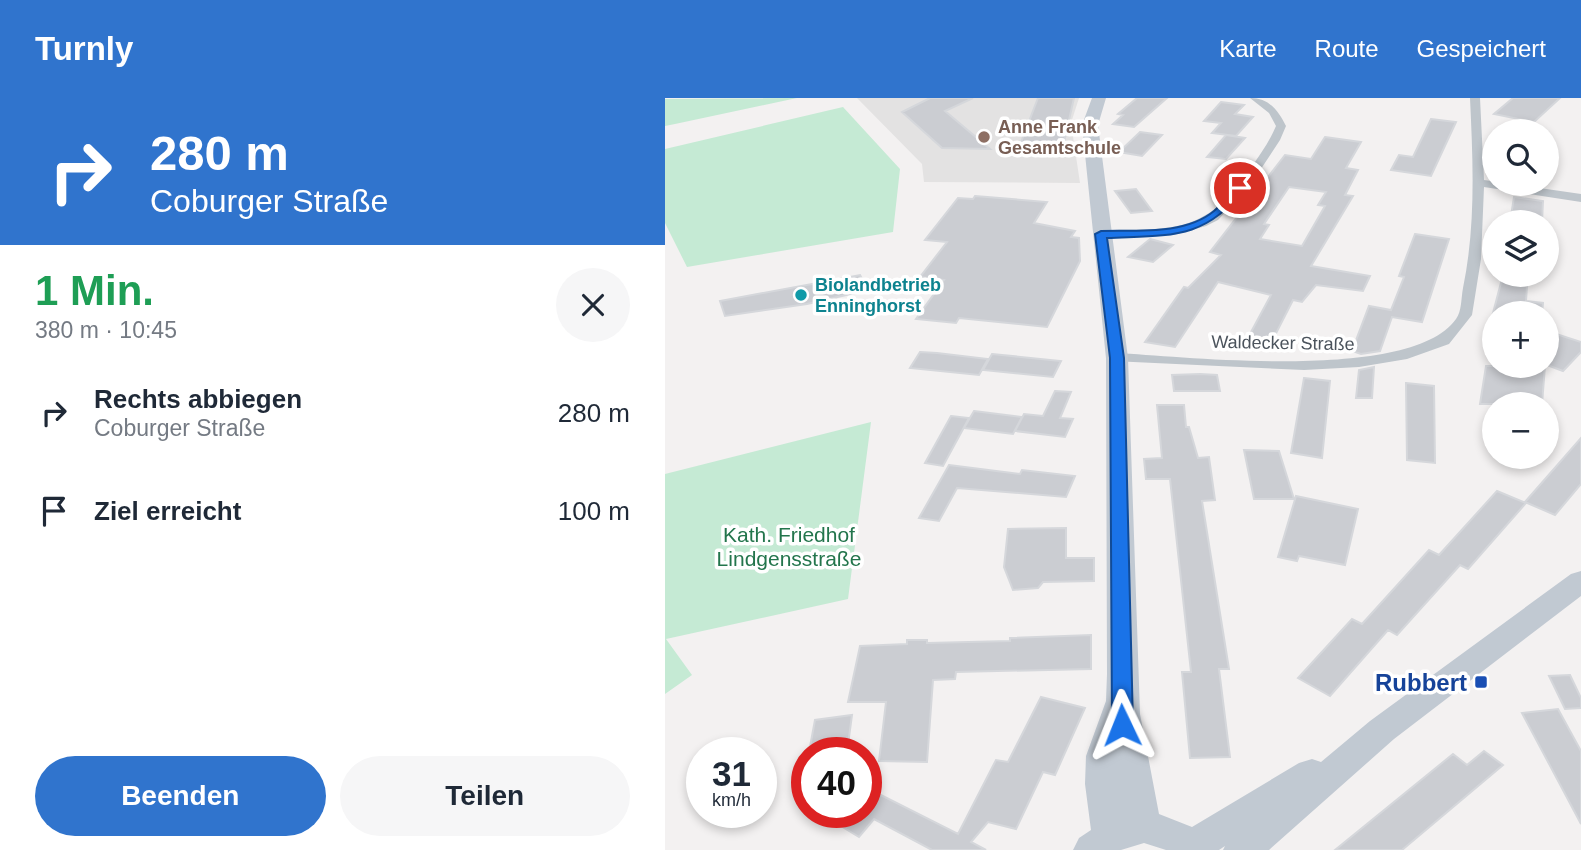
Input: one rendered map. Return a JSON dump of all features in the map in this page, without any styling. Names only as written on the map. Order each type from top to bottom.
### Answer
[{"type":"street","points":[[1099,98],[1090,125],[1117,358],[1122,674],[1120,706],[1107,733],[1100,767],[1115,838],[1157,828],[1180,836],[1194,848],[1381,730]]},
{"type":"street","points":[[1101,234],[1185,229],[1201,224],[1219,213],[1275,140],[1281,126],[1273,111],[1255,98]]},
{"type":"street","name":"Waldecker Straße","points":[[1117,358],[1327,365],[1404,358],[1453,334],[1464,321],[1475,257],[1481,183],[1475,98]]},
{"type":"street","points":[[1481,183],[1581,198]]},
{"type":"street","points":[[1242,850],[1381,730],[1581,581]]},
{"type":"shaded area","name":"Anne Frank Gesamtschule","points":[[857,98],[1079,98],[1071,123],[1080,183],[924,182],[922,164]]},
{"type":"green space","points":[[797,98],[675,124],[665,126],[665,99]]},
{"type":"green space","points":[[843,107],[900,169],[893,232],[687,267],[665,223],[665,149]]},
{"type":"green space","name":"Kath. Friedhof Lindgensstraße","points":[[871,422],[848,599],[666,639],[692,675],[665,694],[665,474]]},
{"type":"building","points":[[930,98],[973,98],[945,111],[990,149],[942,148],[902,112]]},
{"type":"building","points":[[1038,98],[1074,98],[1062,151],[1018,150]]},
{"type":"building","points":[[1137,98],[1167,98],[1134,127],[1113,124],[1123,115],[1118,114]]},
{"type":"building","points":[[1513,98],[1560,98],[1537,119],[1494,114]]},
{"type":"building","points":[[1221,102],[1244,105],[1235,114],[1253,117],[1236,136],[1212,133],[1221,123],[1204,121]]},
{"type":"building","points":[[1431,119],[1456,122],[1431,176],[1391,170],[1399,155],[1413,157]]},
{"type":"building","points":[[1140,132],[1162,135],[1142,156],[1119,152]]},
{"type":"building","points":[[1226,135],[1245,138],[1226,159],[1207,157]]},
{"type":"building","points":[[1325,137],[1361,142],[1346,168],[1358,170],[1345,195],[1353,196],[1311,266],[1370,276],[1363,291],[1316,285],[1302,302],[1293,300],[1268,349],[1244,345],[1271,295],[1218,282],[1175,347],[1145,342],[1184,287],[1188,288],[1221,255],[1210,252],[1285,155],[1311,159]],"holes":[[[1289,187],[1326,192],[1318,205],[1325,206],[1302,246],[1260,239],[1269,225],[1264,224]]]},
{"type":"building","points":[[1136,189],[1152,211],[1131,213],[1115,191]]},
{"type":"building","points":[[975,196],[1047,202],[1034,223],[1075,231],[1071,237],[1079,238],[1080,261],[1047,327],[959,318],[956,323],[916,319],[944,280],[920,277],[947,242],[925,240],[958,198],[973,199]]},
{"type":"building","points":[[1514,197],[1543,201],[1543,210],[1512,210]]},
{"type":"building","points":[[1415,234],[1449,239],[1422,322],[1392,317],[1380,351],[1361,354],[1352,351],[1369,306],[1391,310],[1404,277],[1399,276]]},
{"type":"building","points":[[1150,239],[1173,245],[1153,262],[1128,257]]},
{"type":"building","name":"Biolandbetrieb Enninghorst","points":[[860,275],[868,290],[807,304],[725,316],[720,301]]},
{"type":"building","points":[[1500,287],[1527,287],[1526,301],[1496,301]]},
{"type":"building","points":[[1559,335],[1581,342],[1581,352],[1563,371],[1559,370]]},
{"type":"building","points":[[920,352],[988,359],[979,375],[910,368]]},
{"type":"building","points":[[992,354],[1061,361],[1053,377],[983,370]]},
{"type":"building","points":[[1374,367],[1372,398],[1356,398],[1359,370]]},
{"type":"building","points":[[1172,375],[1217,375],[1220,391],[1174,391]]},
{"type":"building","points":[[1304,378],[1330,381],[1322,458],[1291,453]]},
{"type":"building","points":[[1484,378],[1544,378],[1543,392],[1482,392],[1480,404]]},
{"type":"building","points":[[1406,383],[1434,386],[1435,463],[1407,460]]},
{"type":"building","points":[[1055,391],[1071,392],[1060,418],[1073,419],[1065,437],[1015,431],[1024,414],[1043,416]]},
{"type":"building","points":[[1157,405],[1184,405],[1186,427],[1189,427],[1198,458],[1209,457],[1215,500],[1202,501],[1229,669],[1219,669],[1230,757],[1190,758],[1182,672],[1191,672],[1170,479],[1146,479],[1144,459],[1162,458]]},
{"type":"building","points":[[974,411],[1022,417],[1013,434],[964,428]]},
{"type":"building","points":[[951,416],[969,418],[943,466],[925,463]]},
{"type":"building","points":[[1581,438],[1581,484],[1555,515],[1525,502],[1554,469],[1559,469],[1559,463]]},
{"type":"building","points":[[1244,450],[1279,451],[1294,499],[1254,499]]},
{"type":"building","points":[[949,465],[1020,474],[1022,470],[1075,476],[1066,497],[957,488],[939,521],[919,518]]},
{"type":"building","points":[[1497,491],[1526,503],[1468,569],[1460,565],[1397,635],[1388,630],[1330,696],[1298,678],[1352,619],[1362,624],[1429,550],[1439,555]]},
{"type":"building","points":[[1296,496],[1358,509],[1345,565],[1299,556],[1297,561],[1278,557]]},
{"type":"building","points":[[1066,528],[1066,558],[1094,558],[1094,581],[1043,582],[1038,588],[1013,590],[1004,567],[1008,529]]},
{"type":"building","points":[[1091,635],[1091,669],[956,672],[955,679],[933,680],[927,762],[882,761],[886,702],[848,702],[860,646],[907,644],[907,640],[927,640],[927,643],[1010,641],[1010,638]]},
{"type":"building","points":[[1570,675],[1581,698],[1581,708],[1565,709],[1549,676]]},
{"type":"building","points":[[1041,697],[1085,708],[1055,775],[1043,772],[1016,829],[988,822],[971,842],[986,850],[932,850],[882,823],[882,796],[958,834],[996,760],[1008,762]]},
{"type":"building","points":[[1558,709],[1581,751],[1581,824],[1522,713]]},
{"type":"building","points":[[852,715],[849,737],[812,737],[815,720]]},
{"type":"building","points":[[1484,751],[1503,765],[1402,850],[1335,850],[1453,754],[1467,765]]},
{"type":"building","points":[[844,828],[866,828],[859,837]]},
{"type":"place","name":"Anne Frank Gesamtschule","points":[[984,137]]},
{"type":"place","name":"Biolandbetrieb Enninghorst","points":[[801,295]]},
{"type":"place","name":"Rubbert","points":[[1481,682]]},
{"type":"route","points":[[1122,725],[1117,358],[1101,234],[1164,232],[1201,224],[1219,213],[1240,188]]}]
